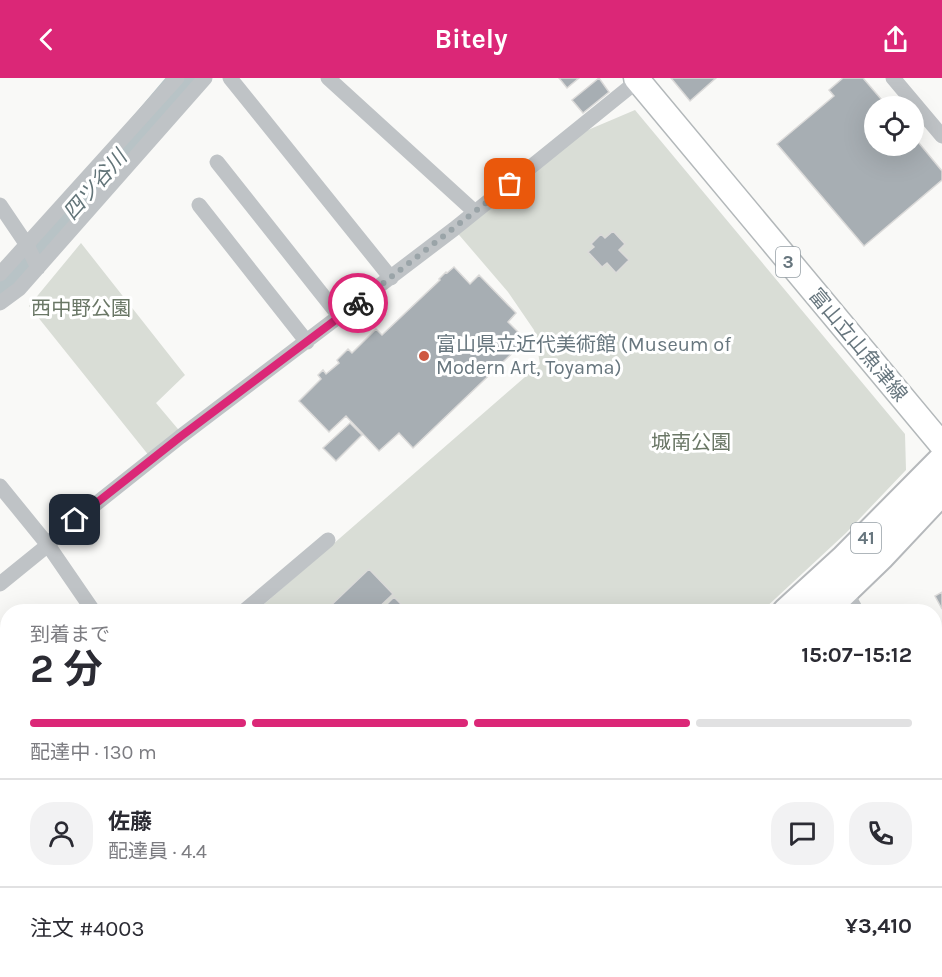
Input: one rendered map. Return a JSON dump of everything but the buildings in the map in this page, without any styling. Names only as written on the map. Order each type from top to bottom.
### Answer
[{"type":"highway","name":"41","points":[[796,604],[845,559],[942,461]]},
{"type":"highway","name":"41","points":[[851,601],[942,490]]},
{"type":"main road","name":"富山立山魚津線","points":[[639,79],[942,445]]},
{"type":"street","points":[[0,274],[177,78]]},
{"type":"street","points":[[0,303],[19,288],[205,78]]},
{"type":"street","points":[[230,78],[391,278]]},
{"type":"street","points":[[328,78],[475,212]]},
{"type":"street","points":[[893,78],[942,136]]},
{"type":"street","points":[[0,584],[48,545],[58,534],[180,437],[391,278],[639,79]]},
{"type":"street","points":[[217,162],[340,317]]},
{"type":"street","points":[[0,205],[27,245],[38,267]]},
{"type":"street","points":[[199,205],[307,342]]},
{"type":"street","points":[[0,486],[48,545],[89,604]]},
{"type":"street","points":[[252,604],[328,540]]},
{"type":"green space","name":"城南公園","points":[[635,110],[905,434],[906,470],[846,533],[770,604],[264,604],[540,364],[534,330],[508,292],[454,229],[562,141]]},
{"type":"green space","name":"西中野公園","points":[[81,243],[185,375],[156,403],[183,435],[150,457],[29,306]]},
{"type":"waterway","name":"四ツ谷川","points":[[0,289],[15,278],[187,78]]},
{"type":"way so far","points":[[358,303],[439,242],[510,184]]},
{"type":"place","name":"富山県立近代美術館 (Museum of Modern Art, Toyama)","points":[[424,356]]},
{"type":"route","points":[[75,520],[180,437],[358,303]]}]
